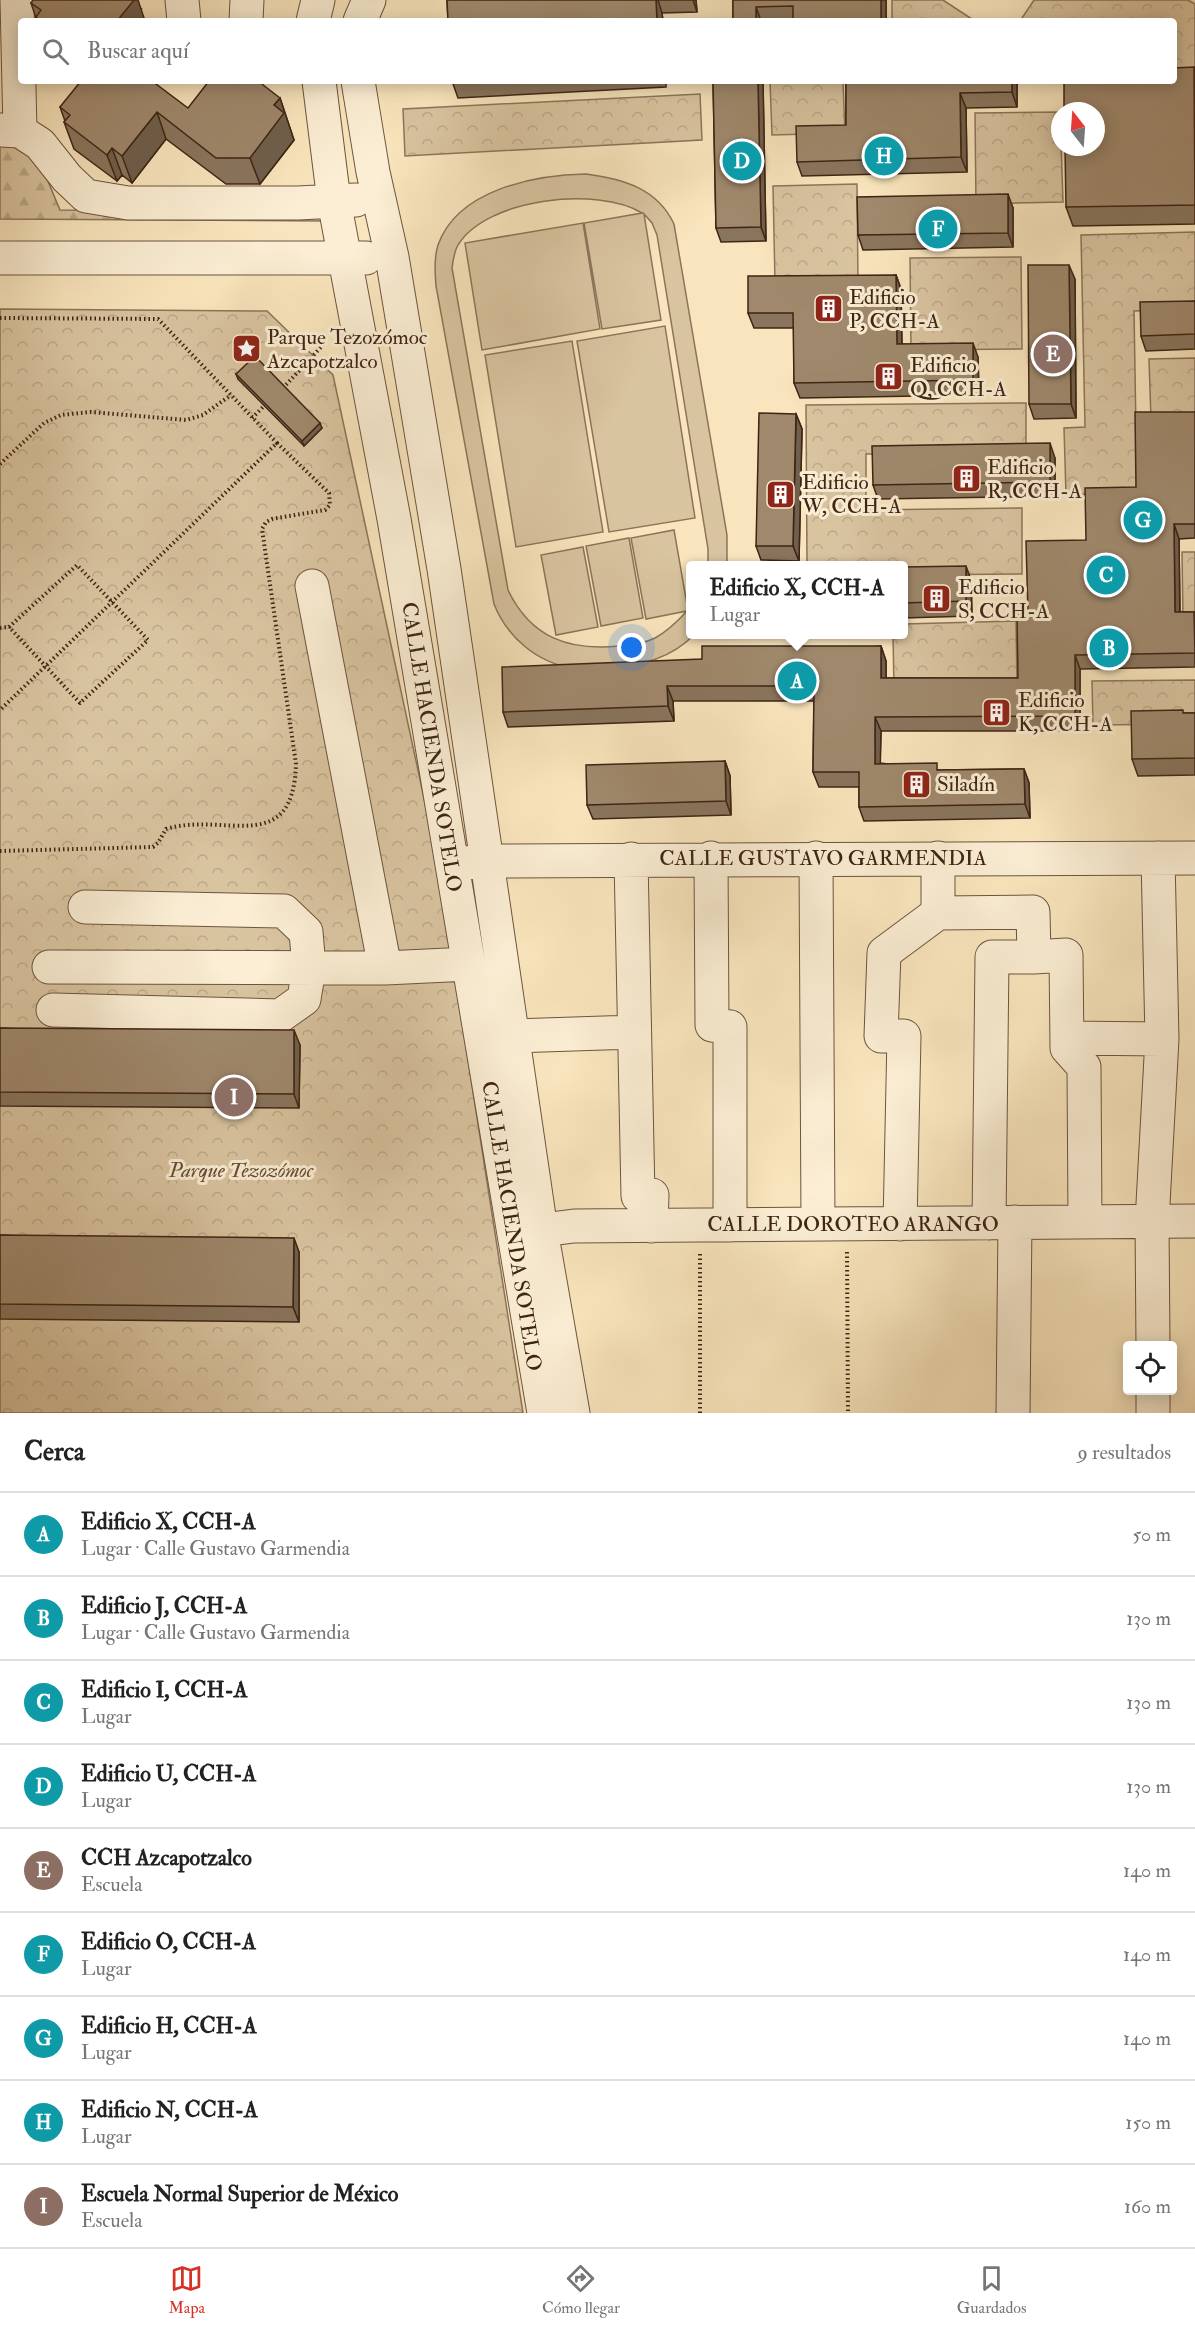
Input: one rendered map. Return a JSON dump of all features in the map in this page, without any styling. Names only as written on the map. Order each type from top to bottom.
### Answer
[{"type":"street","points":[[17,0],[10,130],[40,144],[67,178],[86,196],[128,203],[334,201],[379,198]]},
{"type":"street","points":[[182,0],[184,18]]},
{"type":"street","points":[[246,18],[247,0]]},
{"type":"street","points":[[314,18],[318,0]]},
{"type":"street","points":[[361,18],[369,0]]},
{"type":"street","name":"CALLE HACIENDA SOTELO","points":[[319,84],[334,201],[394,519],[469,964],[527,1232],[573,1413]]},
{"type":"street","name":"CALLE HACIENDA SOTELO","points":[[359,84],[392,257],[444,569],[513,1036],[527,1232],[544,1413]]},
{"type":"street","points":[[0,258],[345,259],[392,257]]},
{"type":"street","points":[[312,586],[385,968]]},
{"type":"street","points":[[711,858],[712,1025],[730,1027],[715,1225]]},
{"type":"street","name":"CALLE GUSTAVO GARMENDIA","points":[[451,864],[486,861],[711,858],[1195,858]]},
{"type":"street","points":[[816,858],[833,1224]]},
{"type":"street","points":[[938,858],[938,913]]},
{"type":"street","points":[[1153,1341],[1152,1222],[1162,1039],[1158,858]]},
{"type":"street","points":[[631,859],[638,1196],[652,1196],[651,1226]]},
{"type":"street","points":[[53,1010],[280,1016],[304,999],[309,968],[306,932],[284,911],[85,907]]},
{"type":"street","points":[[900,1224],[904,1036],[881,1036],[884,953],[938,913],[1033,912],[1034,957]]},
{"type":"street","points":[[1013,1413],[1002,1223],[993,957],[1066,955],[1067,1048],[1084,1066],[1085,1222]]},
{"type":"street","points":[[49,967],[385,968],[469,964]]},
{"type":"street","points":[[513,1036],[634,1032]]},
{"type":"street","points":[[1067,1038],[1162,1039]]},
{"type":"street","name":"CALLE DOROTEO ARANGO","points":[[527,1232],[573,1226],[1195,1221]]},
{"type":"street","points":[[1153,1395],[1153,1413]]},
{"type":"path","points":[[0,318],[158,319],[252,418],[329,493],[331,498],[326,510],[282,516],[266,522],[262,529],[296,764],[295,781],[288,804],[273,821],[258,826],[177,826],[166,829],[153,847],[0,851]]},
{"type":"path","points":[[283,388],[323,345]]},
{"type":"path","points":[[0,464],[44,423],[61,415],[90,412],[186,420],[203,415],[231,395]]},
{"type":"path","points":[[252,418],[264,406]]},
{"type":"path","points":[[0,710],[277,443]]},
{"type":"path","points":[[0,628],[9,627],[77,565],[148,640],[80,703],[9,627]]},
{"type":"path","points":[[833,1224],[848,1413]]},
{"type":"path","points":[[700,1413],[715,1225]]},
{"type":"green space","points":[[892,0],[943,0],[970,18],[892,18]]},
{"type":"green space","points":[[1034,0],[1188,0],[1195,4],[1195,79],[1177,80],[1177,18],[1022,18]]},
{"type":"green space","points":[[770,84],[843,84],[845,133],[772,135]]},
{"type":"green space","points":[[700,94],[702,140],[405,156],[403,109]]},
{"type":"green space","points":[[1051,112],[1051,156],[1061,156],[1063,202],[976,204],[975,113]]},
{"type":"green space","points":[[4,144],[24,150],[42,167],[60,210],[320,212],[324,221],[0,219],[0,146]]},
{"type":"green space","points":[[586,174],[638,187],[658,202],[674,224],[727,535],[727,561],[708,561],[708,549],[657,235],[652,223],[644,214],[661,320],[602,329],[584,223],[642,213],[623,205],[599,200],[572,199],[544,201],[517,207],[493,216],[472,229],[458,245],[452,268],[508,590],[517,606],[528,620],[553,638],[584,646],[601,647],[638,644],[655,638],[686,612],[686,639],[690,639],[685,643],[653,660],[618,667],[573,668],[547,661],[515,637],[494,604],[436,286],[435,265],[438,245],[448,226],[462,210],[500,189],[522,182]]},
{"type":"green space","points":[[857,184],[858,281],[775,283],[773,186]]},
{"type":"green space","points":[[583,223],[600,329],[482,350],[465,243]]},
{"type":"green space","points":[[1195,232],[1195,309],[1134,311],[1137,493],[1066,495],[1064,428],[1085,427],[1081,235]]},
{"type":"green space","points":[[1021,257],[1022,349],[911,350],[910,258]]},
{"type":"green space","name":"Parque Tezozómoc","points":[[0,309],[267,311],[333,375],[436,854],[523,1413],[0,1413]]},
{"type":"green space","points":[[665,326],[695,518],[609,532],[577,341]]},
{"type":"green space","points":[[572,341],[603,532],[516,547],[485,355]]},
{"type":"green space","points":[[1195,358],[1195,418],[1151,419],[1149,359]]},
{"type":"green space","points":[[1026,403],[1026,452],[866,454],[866,510],[1022,508],[1022,574],[908,575],[908,561],[807,561],[806,405]]},
{"type":"green space","points":[[674,530],[686,599],[686,611],[646,619],[631,538]]},
{"type":"green space","points":[[629,538],[643,618],[601,626],[586,546]]},
{"type":"green space","points":[[583,547],[598,627],[556,635],[541,555]]},
{"type":"green space","points":[[1182,552],[1195,552],[1195,619],[1183,619]]},
{"type":"green space","points":[[1016,621],[1017,684],[894,688],[893,639],[908,639],[908,624]]},
{"type":"green space","points":[[1195,680],[1195,724],[1093,725],[1092,681]]},
{"type":"building","points":[[33,0],[134,0],[119,18],[37,18],[41,10],[31,3]]},
{"type":"building","points":[[447,0],[656,0],[657,18],[448,18]]},
{"type":"building","points":[[733,0],[881,0],[881,18],[793,18],[793,6],[756,7],[756,18],[733,18]]},
{"type":"building","points":[[1194,67],[1195,205],[1066,207],[1065,156],[1105,156],[1105,102],[1064,102],[1064,84],[1177,84],[1177,68]]},
{"type":"building","points":[[79,84],[156,84],[188,108],[207,84],[262,84],[280,98],[274,105],[284,113],[250,158],[216,158],[157,112],[122,156],[112,148],[107,155],[64,122],[70,115],[60,107]]},
{"type":"building","points":[[713,84],[758,84],[761,227],[716,228]]},
{"type":"building","points":[[846,84],[1012,84],[1012,92],[960,93],[961,157],[797,162],[796,126],[846,125]]},
{"type":"building","points":[[1008,194],[1008,233],[858,235],[857,197]]},
{"type":"building","points":[[1028,265],[1069,265],[1071,404],[1029,404]]},
{"type":"building","points":[[896,275],[897,344],[973,343],[973,380],[794,383],[793,313],[748,313],[748,276]]},
{"type":"building","points":[[1195,301],[1195,334],[1141,336],[1140,302]]},
{"type":"building","points":[[255,356],[320,423],[302,441],[236,374]]},
{"type":"building","points":[[1135,412],[1195,412],[1195,524],[1174,524],[1175,612],[1194,612],[1195,653],[1075,655],[1075,716],[875,717],[875,764],[937,763],[937,770],[1024,769],[1025,804],[859,807],[859,772],[813,772],[814,686],[667,686],[668,706],[503,712],[502,667],[702,659],[702,646],[881,646],[881,678],[1018,678],[1017,615],[1028,614],[1026,541],[1086,540],[1085,488],[1136,487]]},
{"type":"building","name":"Edificio W, CCH-A","points":[[759,413],[796,414],[793,546],[756,546]]},
{"type":"building","points":[[1050,443],[1050,482],[873,485],[872,446]]},
{"type":"building","points":[[966,566],[966,601],[908,603],[908,567]]},
{"type":"building","points":[[1183,710],[1183,713],[1195,713],[1195,758],[1132,759],[1131,711]]},
{"type":"building","points":[[725,761],[726,801],[587,805],[586,765]]},
{"type":"building","points":[[0,1028],[294,1030],[294,1094],[0,1092]]},
{"type":"building","points":[[0,1235],[294,1238],[293,1307],[0,1304]]},
{"type":"place","name":"Edificio N, CCH-A","points":[[884,156]]},
{"type":"place","name":"Edificio U, CCH-A","points":[[742,161]]},
{"type":"place","name":"Edificio O, CCH-A","points":[[938,229]]},
{"type":"place","name":"Edificio P, CCH-A","points":[[828,309]]},
{"type":"place","name":"Parque Tezozómoc Azcapotzalco","points":[[246,349]]},
{"type":"place","name":"CCH Azcapotzalco","points":[[1053,354]]},
{"type":"place","name":"Edificio Q, CCH-A","points":[[889,377]]},
{"type":"place","name":"Edificio R, CCH-A","points":[[966,479]]},
{"type":"place","name":"Edificio W, CCH-A","points":[[781,494]]},
{"type":"place","name":"Edificio H, CCH-A","points":[[1143,520]]},
{"type":"place","name":"Edificio I, CCH-A","points":[[1106,575]]},
{"type":"place","name":"Edificio S, CCH-A","points":[[937,599]]},
{"type":"place","name":"Edificio J, CCH-A","points":[[1109,648]]},
{"type":"place","name":"Edificio X, CCH-A","points":[[797,681]]},
{"type":"place","name":"Edificio K, CCH-A","points":[[997,712]]},
{"type":"place","name":"Siladín","points":[[916,784]]},
{"type":"place","name":"Escuela Normal Superior de México","points":[[234,1097]]}]
